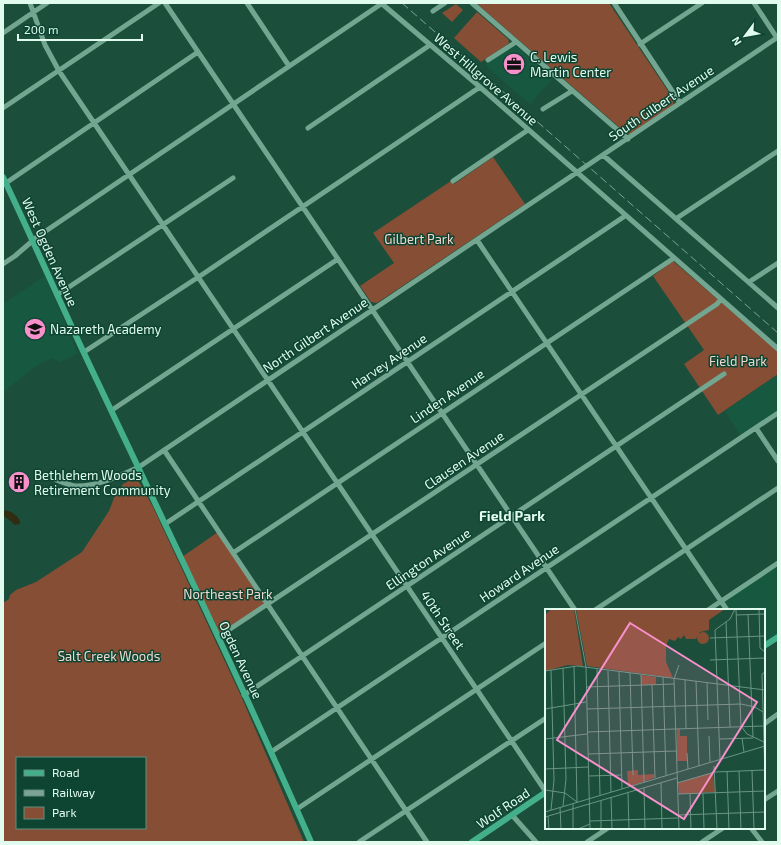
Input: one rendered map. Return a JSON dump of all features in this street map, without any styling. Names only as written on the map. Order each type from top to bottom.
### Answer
[{"type":"main road","name":"West Ogden Avenue","points":[[4,181],[139,467]]},
{"type":"main road","name":"Ogden Avenue","points":[[139,467],[311,842]]},
{"type":"main road","points":[[765,645],[778,637]]},
{"type":"main road","name":"Wolf Road","points":[[472,842],[545,793]]},
{"type":"street","name":"40th Street","points":[[30,3],[45,44],[59,71],[545,791]]},
{"type":"street","points":[[3,33],[47,3]]},
{"type":"street","points":[[3,108],[159,3]]},
{"type":"street","points":[[165,3],[574,609]]},
{"type":"street","points":[[247,3],[289,66]]},
{"type":"street","points":[[3,264],[33,240],[128,174],[381,3]]},
{"type":"street","name":"West Hillgrove Avenue","points":[[381,3],[480,87],[778,349]]},
{"type":"street","points":[[433,11],[445,3]]},
{"type":"street","points":[[472,3],[628,139]]},
{"type":"street","points":[[614,3],[680,103]]},
{"type":"street","points":[[640,44],[702,3]]},
{"type":"street","points":[[754,3],[778,37]]},
{"type":"street","name":"South Gilbert Avenue","points":[[576,173],[778,37]]},
{"type":"street","points":[[488,60],[516,42]]},
{"type":"street","points":[[308,128],[430,46]]},
{"type":"street","points":[[4,181],[198,52]]},
{"type":"street","points":[[84,352],[480,87]]},
{"type":"street","points":[[544,109],[572,91]]},
{"type":"street","points":[[453,181],[528,130]]},
{"type":"street","points":[[677,218],[778,151]]},
{"type":"street","points":[[603,155],[677,218],[778,308]]},
{"type":"street","name":"North Gilbert Avenue","points":[[56,480],[68,484],[82,485],[110,480],[139,467],[576,173]]},
{"type":"street","points":[[57,295],[233,178]]},
{"type":"street","name":"Harvey Avenue","points":[[165,524],[625,216]]},
{"type":"street","points":[[477,240],[726,609]]},
{"type":"street","name":"Linden Avenue","points":[[233,553],[674,258]]},
{"type":"street","points":[[112,410],[338,259]]},
{"type":"street","points":[[749,282],[778,263]]},
{"type":"street","name":"Clausen Avenue","points":[[218,637],[582,395],[717,304],[721,299]]},
{"type":"street","name":"Ellington Avenue","points":[[244,695],[724,374]]},
{"type":"street","name":"Howard Avenue","points":[[271,752],[778,413]]},
{"type":"street","points":[[756,428],[778,461]]},
{"type":"street","points":[[164,450],[427,842]]},
{"type":"street","points":[[596,609],[778,488]]},
{"type":"street","points":[[709,609],[778,563]]},
{"type":"street","points":[[297,809],[545,644]]},
{"type":"street","points":[[765,723],[778,714]]},
{"type":"street","points":[[359,842],[545,719]]},
{"type":"street","points":[[765,799],[778,791]]},
{"type":"street","points":[[512,815],[536,842]]},
{"type":"street","points":[[587,842],[606,829]]},
{"type":"street","points":[[702,842],[722,829]]},
{"type":"street","points":[[752,829],[762,842]]},
{"type":"shaded area","points":[[515,45],[553,78],[530,104],[485,65]]},
{"type":"shaded area","name":"Nazareth Academy","points":[[45,276],[78,354],[59,362],[53,358],[39,364],[3,392],[3,304]]},
{"type":"shaded area","points":[[778,374],[778,412],[741,436],[725,411]]},
{"type":"shaded area","points":[[6,510],[18,517],[20,524],[15,525],[3,516],[3,512]]},
{"type":"shaded area","points":[[778,564],[778,636],[765,644],[765,609],[727,609],[722,602]]},
{"type":"green space","points":[[476,3],[609,3],[674,100],[673,105],[630,134],[627,134]]},
{"type":"green space","points":[[456,4],[463,10],[452,22],[442,13]]},
{"type":"green space","points":[[477,12],[508,39],[509,42],[481,62],[454,38]]},
{"type":"green space","name":"Gilbert Park","points":[[493,157],[525,204],[377,303],[371,302],[360,286],[394,263],[373,233],[451,181],[454,184]]},
{"type":"green space","name":"Field Park","points":[[673,261],[778,351],[778,374],[718,415],[684,364],[704,350],[653,276]]},
{"type":"green space","name":"Salt Creek Woods","points":[[134,473],[153,507],[241,696],[304,842],[3,842],[3,603],[9,599],[10,595],[16,590],[36,582],[82,552],[109,511],[114,498],[123,484],[129,481]]},
{"type":"green space","name":"Northeast Park","points":[[218,532],[266,604],[219,634],[182,557]]},
{"type":"railway","points":[[402,3],[778,333]]},
{"type":"place","name":"C. Lewis Martin Center","points":[[514,64]]},
{"type":"place","name":"Nazareth Academy","points":[[35,329]]},
{"type":"place","name":"Bethlehem Woods Retirement Community","points":[[19,482]]},
{"type":"district","name":"Field Park","points":[[512,516]]}]
